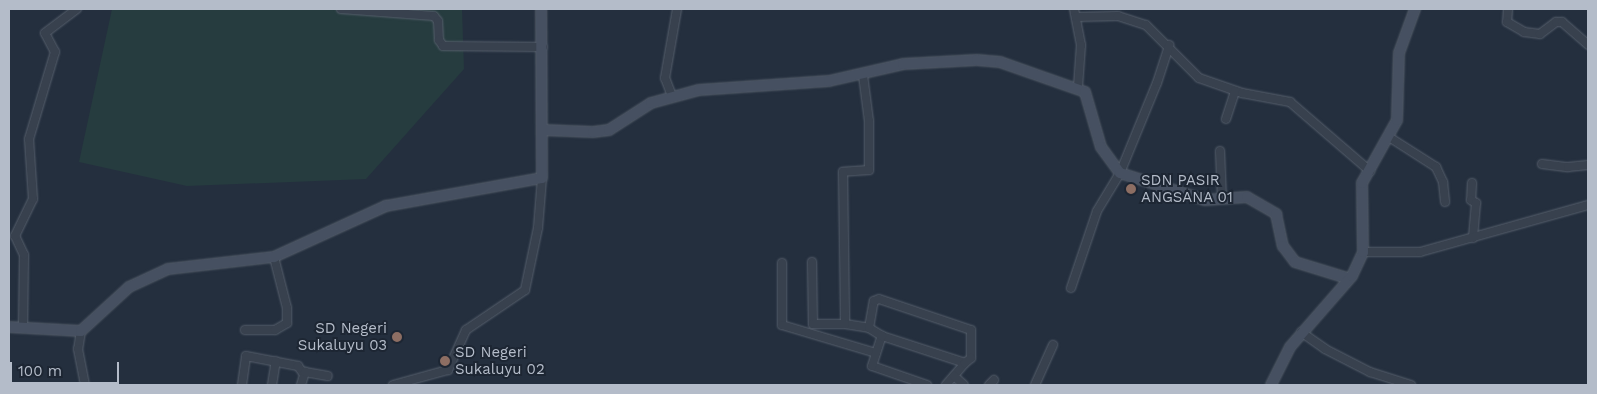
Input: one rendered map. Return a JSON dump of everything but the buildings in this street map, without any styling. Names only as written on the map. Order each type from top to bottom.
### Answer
[{"type":"street","points":[[23,328],[24,255],[15,236],[33,199],[29,139],[55,51],[46,39],[45,32],[77,9]]},
{"type":"street","points":[[340,9],[430,15],[438,21],[440,43],[443,46],[543,47]]},
{"type":"street","points":[[393,385],[448,370],[466,330],[525,290],[538,228],[542,178],[543,47],[541,9]]},
{"type":"street","points":[[672,96],[665,78],[677,9]]},
{"type":"street","points":[[1074,9],[1082,57],[1078,87]]},
{"type":"street","points":[[1271,385],[1281,361],[1301,332],[1347,278],[1353,274],[1363,252],[1361,193],[1365,178],[1389,137],[1399,112],[1402,41],[1415,9]]},
{"type":"street","points":[[1508,9],[1507,22],[1524,32],[1540,34],[1556,22],[1562,22],[1588,45]]},
{"type":"street","points":[[1076,17],[1128,17],[1146,25],[1169,45],[1199,78],[1235,91],[1290,102],[1370,171]]},
{"type":"street","points":[[1071,288],[1097,212],[1120,173],[1157,84],[1169,45]]},
{"type":"street","points":[[543,130],[593,132],[609,130],[642,108],[672,96],[699,90],[818,82],[864,75],[894,65],[990,60],[1011,64],[1078,87],[1088,97],[1101,147],[1120,173],[1183,195],[1222,199],[1243,196],[1269,207],[1276,214],[1283,246],[1290,258],[1307,268],[1347,278]]},
{"type":"street","points":[[845,324],[843,172],[869,170],[864,75]]},
{"type":"street","points":[[1226,119],[1235,91]]},
{"type":"street","points":[[1389,137],[1436,167],[1443,182],[1445,202]]},
{"type":"street","points":[[1220,151],[1222,199]]},
{"type":"street","points":[[1542,164],[1568,167],[1588,164]]},
{"type":"street","points":[[82,384],[78,350],[81,331],[128,288],[157,273],[180,266],[274,258],[386,206],[542,178]]},
{"type":"street","points":[[1472,183],[1471,200],[1476,203],[1473,238]]},
{"type":"street","points":[[1363,252],[1413,253],[1588,205]]},
{"type":"street","points":[[245,330],[275,330],[287,323],[287,308],[274,258]]},
{"type":"street","points":[[812,262],[813,324]]},
{"type":"street","points":[[782,263],[782,325],[876,353]]},
{"type":"street","points":[[869,328],[874,301],[879,299],[971,330],[971,358],[946,385]]},
{"type":"street","points":[[800,330],[813,324],[845,324],[869,328],[882,336],[965,363]]},
{"type":"street","points":[[9,327],[81,331]]},
{"type":"street","points":[[1301,332],[1325,349],[1370,372],[1411,385]]},
{"type":"street","points":[[882,336],[872,366],[927,385]]},
{"type":"street","points":[[1035,385],[1053,345]]},
{"type":"street","points":[[242,385],[246,356],[298,366],[303,373],[301,385]]},
{"type":"street","points":[[272,385],[276,361]]},
{"type":"street","points":[[303,373],[328,376]]},
{"type":"street","points":[[954,376],[964,385]]},
{"type":"green space","points":[[112,9],[462,9],[464,69],[366,179],[187,186],[79,162]]},
{"type":"place","name":"SDN PASIR ANGSANA 01","points":[[1131,189]]},
{"type":"place","name":"SD Negeri Sukaluyu 03","points":[[397,337]]},
{"type":"place","name":"SD Negeri Sukaluyu 02","points":[[445,361]]}]
